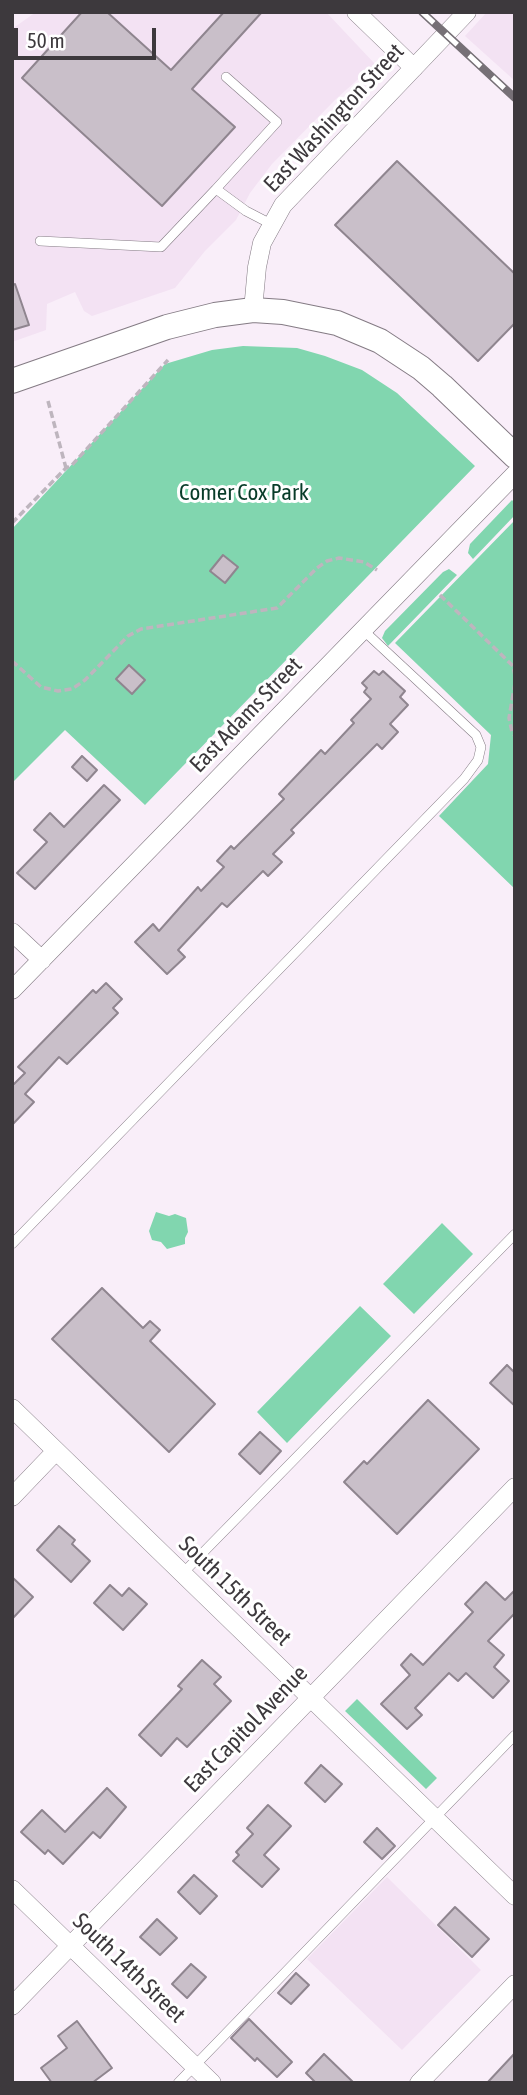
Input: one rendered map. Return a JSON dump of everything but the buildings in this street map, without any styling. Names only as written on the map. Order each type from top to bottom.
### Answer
[{"type":"street","points":[[356,12],[414,68]]},
{"type":"street","name":"East Washington Street","points":[[253,310],[262,243],[283,205],[467,12]]},
{"type":"street","points":[[12,381],[167,327],[215,315],[253,310],[283,312],[325,320],[380,341],[421,368],[515,456]]},
{"type":"street","name":"East Adams Street","points":[[12,990],[515,474]]},
{"type":"street","points":[[12,932],[42,960]]},
{"type":"street","name":"South 15th Street","points":[[12,1408],[515,1896]]},
{"type":"street","points":[[12,1497],[56,1451]]},
{"type":"street","name":"East Capitol Avenue","points":[[12,2006],[515,1487]]},
{"type":"street","name":"South 14th Street","points":[[12,1889],[212,2083]]},
{"type":"street","points":[[419,2083],[515,1984]]},
{"type":"lane","points":[[40,242],[161,247],[276,122],[226,77]]},
{"type":"lane","points":[[216,189],[246,211],[271,224]]},
{"type":"lane","points":[[12,1244],[464,779],[478,760],[481,747],[476,735],[363,630]]},
{"type":"lane","points":[[182,1574],[515,1234]]},
{"type":"lane","points":[[178,2083],[515,1735]]},
{"type":"path","points":[[12,523],[72,465],[168,359]]},
{"type":"path","points":[[48,401],[66,468]]},
{"type":"path","points":[[12,661],[41,687],[58,691],[72,689],[85,680],[128,636],[141,629],[277,608],[317,568],[327,561],[339,558],[364,562],[377,570]]},
{"type":"path","points":[[440,595],[513,666],[515,676]]},
{"type":"path","points":[[515,683],[509,718],[515,736]]},
{"type":"shaded area","points":[[36,12],[326,12],[375,64],[272,164],[250,193],[236,220],[205,251],[175,288],[92,316],[84,311],[75,292],[47,304],[46,330],[12,342],[12,29]]},
{"type":"shaded area","points":[[487,12],[515,12],[515,81],[465,36]]},
{"type":"shaded area","points":[[387,1877],[481,1970],[402,2050],[307,1959]]},
{"type":"green space","name":"Comer Cox Park","points":[[243,346],[297,348],[362,370],[397,393],[475,466],[145,805],[65,730],[12,783],[12,529],[165,364],[212,350]]},
{"type":"green space","points":[[512,500],[515,503],[515,515],[473,559],[468,553],[470,544]]},
{"type":"green space","points":[[515,520],[515,889],[439,816],[488,764],[491,735],[395,643]]},
{"type":"green space","points":[[449,569],[457,575],[388,646],[382,638],[385,631]]},
{"type":"green space","points":[[156,1212],[186,1218],[188,1232],[185,1244],[167,1249],[161,1242],[152,1240],[149,1231]]},
{"type":"green space","points":[[442,1223],[473,1254],[414,1314],[383,1284]]},
{"type":"green space","points":[[360,1306],[391,1336],[287,1443],[257,1412]]},
{"type":"green space","points":[[357,1699],[437,1778],[426,1789],[345,1711]]},
{"type":"railway","points":[[422,12],[515,98]]}]
